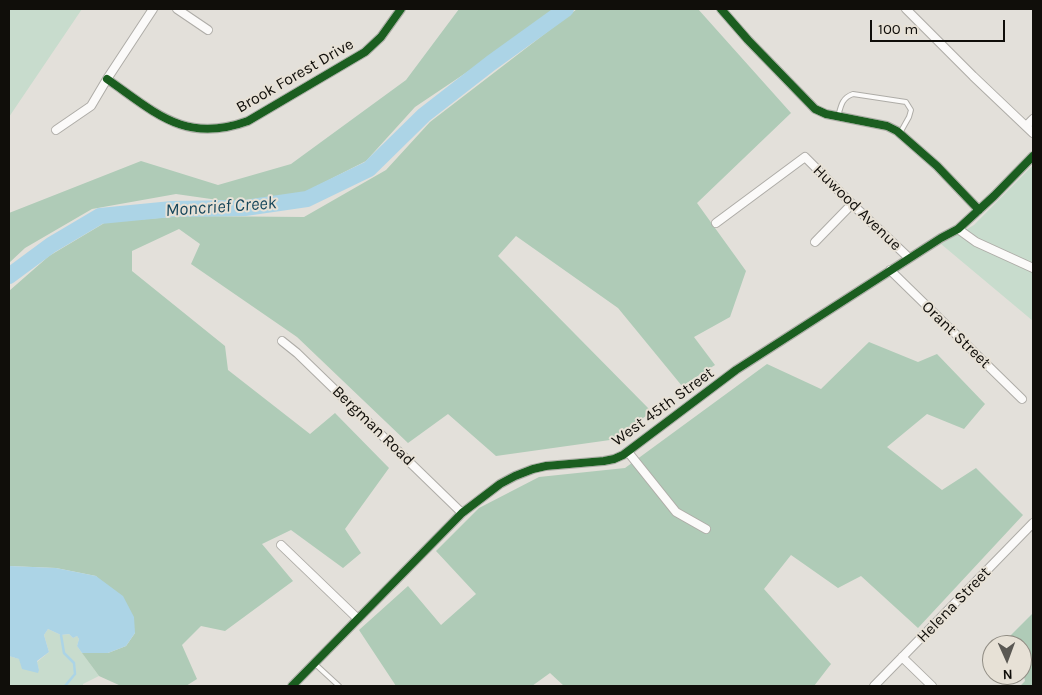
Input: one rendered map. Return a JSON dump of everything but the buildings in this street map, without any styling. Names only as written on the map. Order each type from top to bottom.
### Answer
[{"type":"street","points":[[56,130],[91,106],[153,9]]},
{"type":"street","points":[[177,9],[208,30]]},
{"type":"street","name":"Brook Forest Drive","points":[[107,79],[161,116],[177,124],[208,130],[234,126],[248,121],[365,52],[381,38],[401,9]]},
{"type":"street","points":[[720,9],[815,109],[838,117],[887,126],[900,134],[937,166],[979,210]]},
{"type":"street","points":[[906,9],[1033,133]]},
{"type":"street","points":[[1026,126],[1033,119]]},
{"type":"street","name":"West 45th Street","points":[[292,686],[462,513],[500,484],[533,469],[614,459],[628,452],[736,370],[909,258],[958,230],[1033,156]]},
{"type":"street","name":"Huwood Avenue","points":[[716,223],[805,157],[909,258]]},
{"type":"street","points":[[814,242],[852,204]]},
{"type":"street","points":[[958,230],[976,242],[1033,268]]},
{"type":"street","name":"Orant Street","points":[[890,270],[1022,399]]},
{"type":"street","name":"Bergman Road","points":[[282,341],[297,353],[462,513]]},
{"type":"street","points":[[628,452],[676,512],[706,529]]},
{"type":"street","name":"Helena Street","points":[[874,686],[1033,523]]},
{"type":"street","points":[[281,545],[358,619]]},
{"type":"street","points":[[902,657],[932,686]]},
{"type":"lane","points":[[838,117],[844,100],[847,96],[853,94],[906,102],[911,110],[900,134]]},
{"type":"lane","points":[[314,663],[339,686]]},
{"type":"green space","points":[[9,9],[82,9],[9,117]]},
{"type":"green space","points":[[459,9],[561,9],[415,107],[366,161],[303,193],[232,202],[176,194],[92,209],[25,248],[9,263],[9,213],[141,161],[218,185],[291,164],[406,80]]},
{"type":"green space","points":[[577,9],[698,9],[791,113],[697,203],[746,271],[730,317],[694,337],[715,365],[682,386],[618,308],[516,236],[498,256],[652,412],[610,440],[496,456],[448,414],[408,443],[297,337],[191,264],[200,244],[179,229],[132,251],[132,271],[225,346],[228,370],[310,434],[335,413],[389,468],[345,529],[361,553],[343,568],[291,530],[262,544],[293,581],[225,631],[201,626],[182,645],[197,679],[186,686],[121,686],[99,676],[82,653],[108,653],[126,646],[135,633],[96,576],[56,568],[9,566],[9,291],[49,256],[106,222],[186,216],[304,217],[386,170],[430,122]]},
{"type":"green space","points":[[1033,165],[1033,321],[941,244],[974,225]]},
{"type":"green space","points":[[869,342],[918,362],[937,354],[985,404],[964,429],[927,414],[887,447],[942,490],[976,468],[1023,515],[918,628],[861,576],[838,588],[791,555],[764,589],[831,664],[814,686],[564,686],[550,673],[532,686],[396,686],[359,630],[408,586],[441,625],[476,594],[436,551],[479,508],[539,477],[625,468],[767,364],[821,389]]},
{"type":"green space","points":[[1033,613],[1033,686],[1020,686],[1032,685],[1032,635],[1011,635]]},
{"type":"green space","points":[[48,629],[61,635],[69,634],[73,638],[77,636],[79,639],[77,646],[99,676],[83,684],[83,686],[9,686],[9,656],[19,659],[39,670],[37,662],[49,652],[44,635]]},
{"type":"water","points":[[9,566],[56,568],[96,576],[123,596],[134,617],[135,633],[126,646],[108,653],[82,653],[77,646],[79,639],[77,636],[73,638],[69,634],[61,635],[48,629],[44,635],[49,652],[37,661],[38,673],[22,669],[19,659],[9,656]]},
{"type":"waterway","name":"Moncrief Creek","points":[[9,276],[51,245],[100,216],[172,209],[245,208],[307,199],[369,169],[424,115],[491,63],[566,9]]},
{"type":"waterway","points":[[61,635],[64,653],[74,663],[75,674],[65,686]]},
{"type":"cycle path","points":[[107,79],[141,103],[172,121],[189,127],[206,129],[226,127],[248,121],[365,52],[381,37],[401,9]]},
{"type":"cycle path","points":[[721,9],[748,40],[815,109],[826,114],[887,126],[897,131],[937,166],[979,210]]},
{"type":"cycle path","points":[[292,686],[462,513],[500,484],[533,469],[546,466],[604,461],[623,455],[736,370],[941,238],[958,229],[1033,156]]}]
